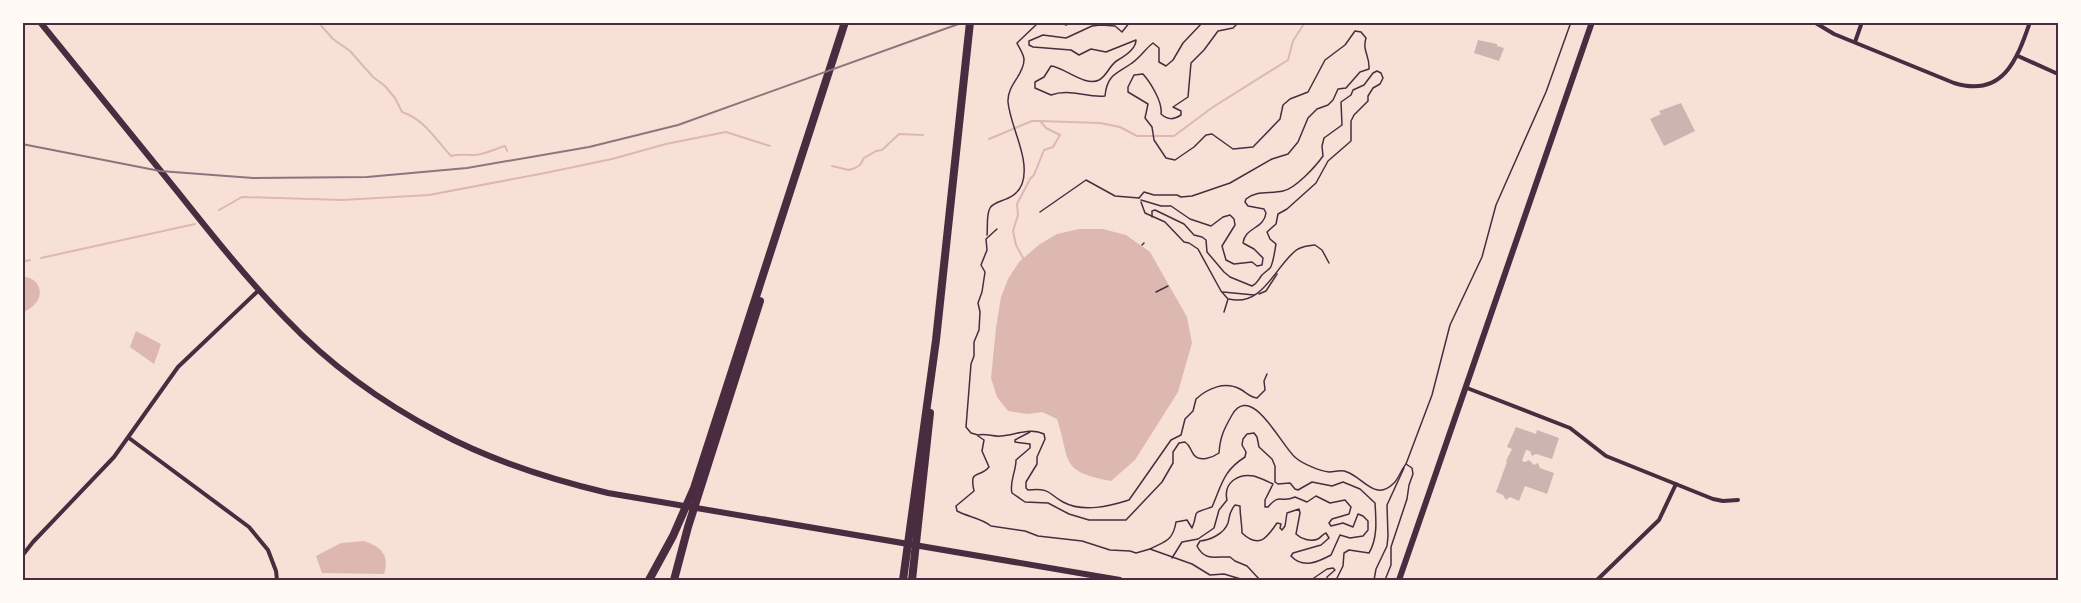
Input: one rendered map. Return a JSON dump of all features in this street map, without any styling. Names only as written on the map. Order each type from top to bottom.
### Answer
[{"type":"highway","points":[[649,580],[673,536],[694,488],[845,22]]},
{"type":"highway","points":[[912,580],[970,22]]},
{"type":"highway","points":[[674,580],[694,508],[754,322],[780,227]]},
{"type":"highway","points":[[903,580],[936,340]]},
{"type":"main road","points":[[40,22],[259,290],[287,321],[368,388],[437,432],[527,471],[584,487],[660,503],[1120,580]]},
{"type":"main road","points":[[1399,580],[1592,22]]},
{"type":"street","points":[[1814,22],[1834,34],[1965,86],[1983,84],[2000,77],[2014,64],[2030,22]]},
{"type":"street","points":[[1855,42],[1862,22]]},
{"type":"street","points":[[2018,56],[2058,74]]},
{"type":"street","points":[[22,556],[114,457],[178,367],[259,290]]},
{"type":"street","points":[[1467,388],[1570,428],[1606,456],[1713,499],[1738,500]]},
{"type":"street","points":[[129,438],[249,527],[268,550],[277,580]]},
{"type":"street","points":[[1597,580],[1659,520],[1676,484]]},
{"type":"path","points":[[1039,22],[1017,43],[1024,57],[1023,69],[1010,91],[1008,102],[1023,162],[1023,183],[1013,196],[993,204],[989,209],[987,250],[981,265],[984,272],[982,292],[978,303],[979,330],[974,342],[974,356],[970,364],[967,399],[969,410],[966,427],[971,433],[984,440],[982,451],[989,467],[973,476],[974,491],[956,506],[957,511],[1000,528],[1082,541],[1110,550],[1136,553],[1168,541],[1174,534],[1176,522],[1187,520],[1192,528],[1194,527],[1194,515],[1212,507],[1226,473],[1232,465],[1245,457],[1243,438],[1247,434],[1254,433],[1259,447],[1272,459],[1275,466],[1275,482],[1278,484],[1290,483],[1298,490],[1312,482],[1332,486],[1343,482],[1360,489],[1375,503],[1376,522],[1372,548],[1369,553],[1349,550],[1344,553],[1343,566],[1336,580]]},
{"type":"path","points":[[1061,22],[1066,25],[1071,22]]},
{"type":"path","points":[[1130,22],[1122,32],[1115,26],[1101,25],[1092,26],[1066,38],[1043,35],[1033,38],[1029,41],[1029,45],[1033,47],[1071,50],[1079,55],[1091,49],[1106,52],[1136,40],[1134,48],[1125,57],[1111,65],[1106,75],[1100,80],[1094,82],[1051,66],[1044,77],[1035,82],[1035,88],[1051,95],[1073,92],[1094,97],[1105,96],[1106,86],[1110,79],[1147,51],[1149,46],[1153,43],[1157,45],[1159,62],[1166,66],[1203,22]]},
{"type":"path","points":[[1239,22],[1233,28],[1218,32],[1191,63],[1188,97],[1173,107],[1181,111],[1181,115],[1175,119],[1167,119],[1161,114],[1162,106],[1149,80],[1143,74],[1134,75],[1127,89],[1128,92],[1148,104],[1145,118],[1152,127],[1154,140],[1166,158],[1175,160],[1194,147],[1206,135],[1212,134],[1233,148],[1253,147],[1280,119],[1283,105],[1290,99],[1308,92],[1320,68],[1331,54],[1345,45],[1355,31],[1361,32],[1366,38],[1364,46],[1369,69],[1360,72],[1346,88],[1338,89],[1328,105],[1311,113],[1298,142],[1288,154],[1272,159],[1230,183],[1192,196],[1181,198],[1177,195],[1154,195],[1144,192],[1140,195],[1140,200],[1146,213],[1165,222],[1184,242],[1198,249],[1221,291],[1228,299],[1240,301],[1266,291],[1298,249],[1315,245],[1322,250],[1329,262]]},
{"type":"path","points":[[1374,580],[1376,569],[1387,546],[1387,505],[1406,464],[1432,395],[1450,325],[1482,257],[1496,205],[1546,92],[1571,22]]},
{"type":"path","points":[[1040,212],[1086,180],[1115,196],[1171,206],[1190,219],[1206,225],[1211,226],[1230,215],[1235,225],[1222,246],[1226,260],[1234,264],[1252,262],[1257,266],[1262,265],[1263,258],[1243,243],[1243,240],[1245,234],[1261,225],[1266,213],[1264,209],[1248,206],[1245,199],[1259,193],[1285,191],[1306,175],[1323,156],[1324,138],[1341,125],[1341,102],[1351,95],[1353,90],[1364,85],[1372,74],[1377,71],[1381,73],[1383,78],[1380,84],[1373,88],[1368,101],[1354,115],[1351,141],[1328,160],[1316,183],[1278,214],[1276,224],[1269,229],[1270,239],[1276,244],[1273,262],[1257,283],[1252,286],[1230,277],[1208,252],[1206,240],[1190,232],[1184,224],[1155,210],[1152,211],[1152,217]]},
{"type":"path","points":[[987,237],[997,229]]},
{"type":"path","points":[[1156,292],[1168,286]]},
{"type":"path","points":[[1221,291],[1228,294],[1255,295]]},
{"type":"path","points":[[1224,312],[1228,299]]},
{"type":"path","points":[[978,435],[1004,436],[1041,432],[1045,439],[1037,457],[1037,464],[1026,482],[1026,488],[1045,490],[1062,502],[1076,506],[1101,507],[1120,503],[1129,500],[1171,440],[1181,435],[1185,419],[1193,411],[1196,399],[1214,387],[1222,386],[1238,388],[1254,399],[1257,398],[1265,390],[1264,381],[1267,374]]},
{"type":"path","points":[[1030,432],[1015,440],[1018,443],[1030,444],[1030,448],[1016,460],[1016,470],[1011,484],[1012,493],[1025,502],[1048,502],[1069,514],[1089,520],[1126,520],[1162,482],[1173,464],[1173,452],[1179,443],[1185,442],[1190,445],[1195,456],[1199,458],[1211,458],[1219,453],[1221,433],[1235,410],[1242,406],[1251,406],[1258,412],[1296,459],[1317,471],[1343,470],[1358,476],[1370,489],[1379,491],[1393,484],[1406,464]]},
{"type":"path","points":[[1384,580],[1391,565],[1391,547],[1403,516],[1408,485],[1413,474],[1412,468],[1406,464]]},
{"type":"path","points":[[1172,558],[1182,542],[1198,539],[1214,528],[1219,510],[1227,500],[1228,485],[1233,479],[1241,476],[1254,477],[1273,484],[1265,500],[1265,507],[1278,498],[1289,500],[1295,497],[1307,502],[1316,496],[1330,503],[1345,500],[1351,507],[1349,514],[1332,519],[1329,523],[1331,526],[1343,523],[1353,527],[1358,514],[1368,521],[1368,530],[1363,536],[1350,538],[1340,536],[1331,555],[1308,564],[1301,564],[1292,556],[1293,552],[1322,545],[1329,538],[1326,533],[1318,539],[1299,537],[1296,534],[1299,509],[1287,513],[1282,530],[1281,524],[1277,523],[1267,538],[1260,541],[1252,540],[1242,533],[1242,523],[1239,517],[1240,506],[1234,505],[1223,530],[1215,538],[1200,541],[1197,546],[1200,552],[1209,558],[1230,557],[1247,566],[1260,580],[1274,580]]},
{"type":"path","points":[[1150,549],[1192,564],[1210,575],[1224,574],[1244,580]]},
{"type":"path","points":[[1311,580],[1327,569],[1333,568],[1335,570],[1327,577],[1327,580]]},
{"type":"shaded area","points":[[1079,229],[1103,229],[1126,235],[1150,252],[1187,317],[1192,343],[1178,392],[1135,460],[1111,481],[1094,477],[1075,468],[1067,455],[1057,419],[1042,412],[1027,414],[1008,411],[997,397],[991,378],[1001,297],[1008,279],[1019,262],[1040,244],[1057,234]]},
{"type":"shaded area","points":[[23,277],[36,282],[40,295],[34,305],[23,313]]},
{"type":"shaded area","points":[[136,331],[161,344],[154,364],[130,347]]},
{"type":"shaded area","points":[[364,541],[383,553],[386,562],[384,574],[322,573],[316,556],[341,543]]},
{"type":"building","points":[[1478,40],[1504,48],[1499,61],[1474,53]]},
{"type":"building","points":[[1681,103],[1695,131],[1664,146],[1650,119],[1661,114],[1659,111]]},
{"type":"building","points":[[1516,427],[1536,434],[1537,430],[1559,438],[1552,459],[1536,454],[1532,456],[1530,451],[1526,450],[1522,461],[1529,460],[1534,465],[1538,463],[1540,468],[1554,473],[1547,494],[1525,486],[1519,501],[1510,497],[1506,500],[1503,495],[1496,492],[1512,449],[1507,447]]},
{"type":"waterway","points":[[318,22],[333,39],[350,51],[373,77],[385,86],[395,98],[402,112],[423,125],[451,156],[475,155],[505,146],[507,151]]},
{"type":"waterway","points":[[989,139],[1032,121],[1100,123],[1120,127],[1137,136],[1174,136],[1213,107],[1288,60],[1293,41],[1305,22]]},
{"type":"waterway","points":[[1023,258],[1016,245],[1013,231],[1018,215],[1017,204],[1034,175],[1044,150],[1053,147],[1060,135],[1046,128],[1041,122]]},
{"type":"waterway","points":[[219,210],[242,197],[342,200],[429,195],[612,159],[666,144],[726,132],[770,146]]},
{"type":"waterway","points":[[832,166],[849,170],[855,168],[864,158],[882,150],[899,134],[923,135]]},
{"type":"waterway","points":[[41,258],[195,224]]},
{"type":"waterway","points":[[22,262],[30,260]]},
{"type":"railway","points":[[22,144],[160,171],[253,178],[367,177],[467,168],[589,147],[678,125],[964,22]]}]
